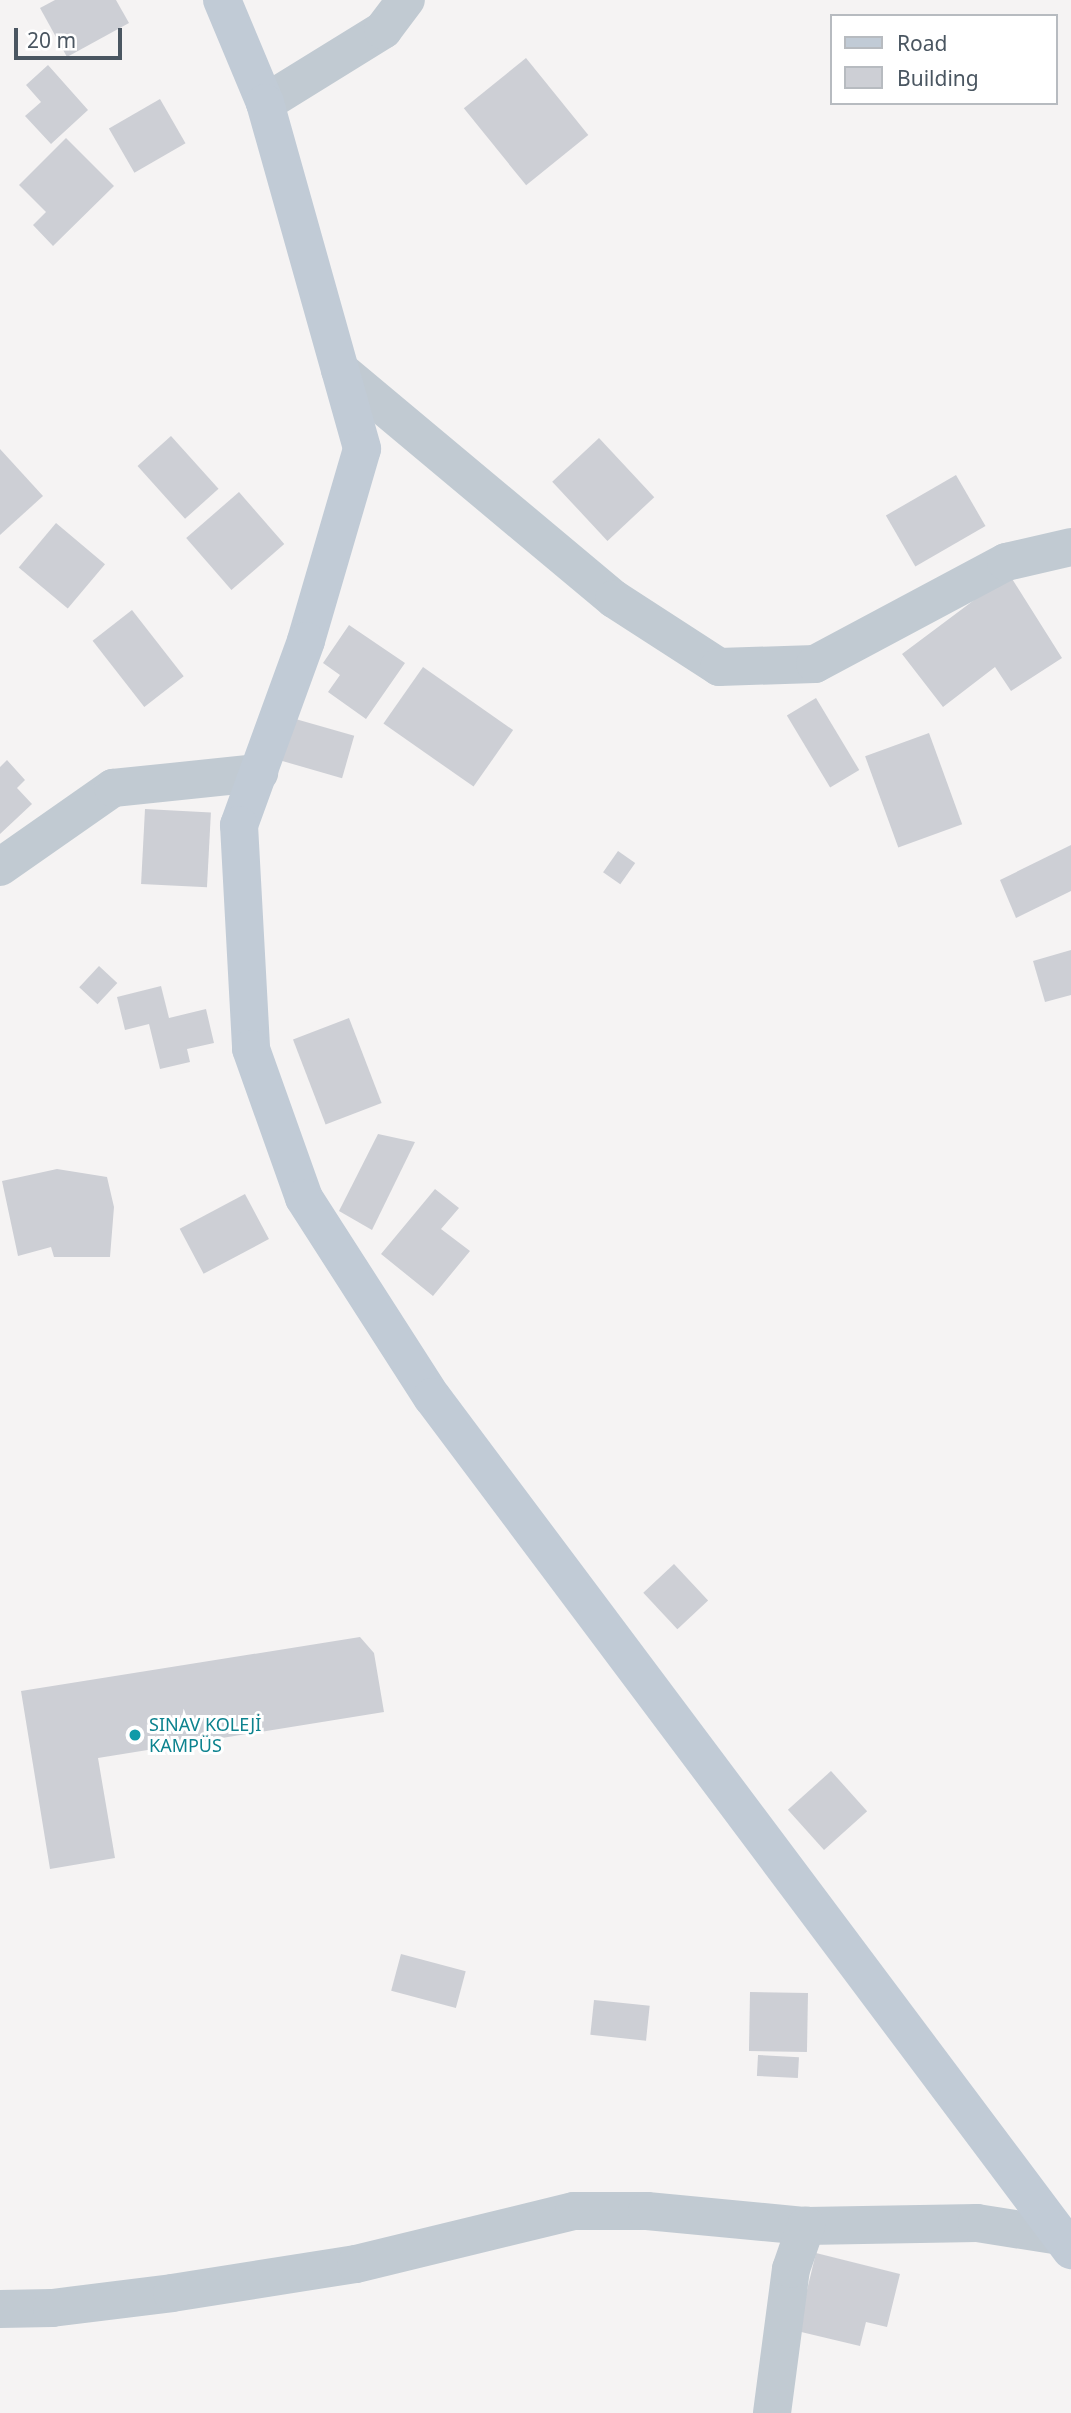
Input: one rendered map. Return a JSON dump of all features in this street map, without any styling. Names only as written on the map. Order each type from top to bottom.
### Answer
[{"type":"street","points":[[222,0],[265,103],[362,450],[306,641],[239,825],[251,1049],[304,1198],[432,1397],[1066,2243]]},
{"type":"street","points":[[265,103],[383,30],[405,0]]},
{"type":"street","points":[[340,370],[614,600],[719,667],[815,664],[1006,562],[1071,547]]},
{"type":"street","points":[[0,867],[113,788],[259,773]]},
{"type":"street","points":[[0,2309],[52,2308],[173,2293],[356,2264],[574,2211],[647,2211],[806,2226],[977,2223],[1066,2243]]},
{"type":"street","points":[[772,2413],[792,2269],[806,2226]]},
{"type":"building","points":[[55,0],[116,0],[129,23],[67,57],[40,8]]},
{"type":"building","points":[[526,58],[588,135],[526,185],[464,108]]},
{"type":"building","points":[[48,65],[88,110],[51,144],[25,116],[41,102],[26,85]]},
{"type":"building","points":[[160,99],[186,143],[134,173],[109,128]]},
{"type":"building","points":[[66,138],[114,186],[53,246],[33,225],[46,212],[19,185]]},
{"type":"building","points":[[171,436],[219,489],[185,519],[138,466]]},
{"type":"building","points":[[599,438],[654,497],[607,541],[552,482]]},
{"type":"building","points":[[0,449],[43,496],[0,535]]},
{"type":"building","points":[[956,475],[986,526],[915,567],[886,516]]},
{"type":"building","points":[[239,492],[284,544],[231,590],[186,538]]},
{"type":"building","points":[[56,523],[105,564],[68,609],[19,567]]},
{"type":"building","points":[[1009,574],[1062,658],[1011,691],[995,667],[943,707],[902,654]]},
{"type":"building","points":[[132,610],[184,676],[144,707],[93,641]]},
{"type":"building","points":[[349,625],[405,663],[366,719],[328,692],[340,675],[323,663]]},
{"type":"building","points":[[423,667],[513,730],[474,787],[383,724]]},
{"type":"building","points":[[816,698],[859,770],[830,788],[787,716]]},
{"type":"building","points":[[285,716],[354,736],[342,778],[273,758]]},
{"type":"building","points":[[929,733],[962,824],[898,847],[865,756]]},
{"type":"building","points":[[7,760],[25,780],[17,788],[32,804],[0,834],[0,767]]},
{"type":"building","points":[[145,809],[211,812],[207,887],[141,884]]},
{"type":"building","points":[[1071,845],[1071,891],[1016,918],[1000,880]]},
{"type":"building","points":[[618,851],[635,863],[620,884],[603,872]]},
{"type":"building","points":[[1071,950],[1071,995],[1045,1002],[1033,961]]},
{"type":"building","points":[[99,966],[117,983],[98,1004],[79,987]]},
{"type":"building","points":[[161,986],[169,1018],[206,1009],[214,1043],[187,1049],[190,1062],[160,1069],[149,1024],[125,1030],[117,997]]},
{"type":"building","points":[[349,1018],[382,1103],[326,1124],[293,1040]]},
{"type":"building","points":[[378,1134],[415,1142],[372,1230],[339,1211]]},
{"type":"building","points":[[57,1169],[107,1177],[114,1207],[110,1257],[54,1257],[51,1247],[18,1256],[2,1181]]},
{"type":"building","points":[[435,1189],[459,1208],[441,1229],[470,1251],[433,1296],[381,1254]]},
{"type":"building","points":[[245,1194],[269,1239],[204,1274],[180,1229]]},
{"type":"building","points":[[674,1564],[708,1601],[677,1629],[643,1593]]},
{"type":"building","name":"SINAV KOLEJİ KAMPÜS","points":[[360,1637],[374,1653],[384,1712],[98,1758],[115,1858],[50,1869],[21,1691]]},
{"type":"building","points":[[831,1771],[867,1811],[824,1850],[788,1810]]},
{"type":"building","points":[[401,1954],[466,1971],[456,2008],[391,1991]]},
{"type":"building","points":[[750,1992],[808,1993],[807,2052],[749,2051]]},
{"type":"building","points":[[594,2000],[650,2006],[646,2041],[590,2035]]},
{"type":"building","points":[[758,2055],[799,2057],[798,2078],[757,2076]]},
{"type":"building","points":[[816,2253],[900,2274],[887,2327],[866,2322],[860,2346],[797,2331]]},
{"type":"place","name":"SINAV KOLEJİ KAMPÜS","points":[[135,1735]]}]
